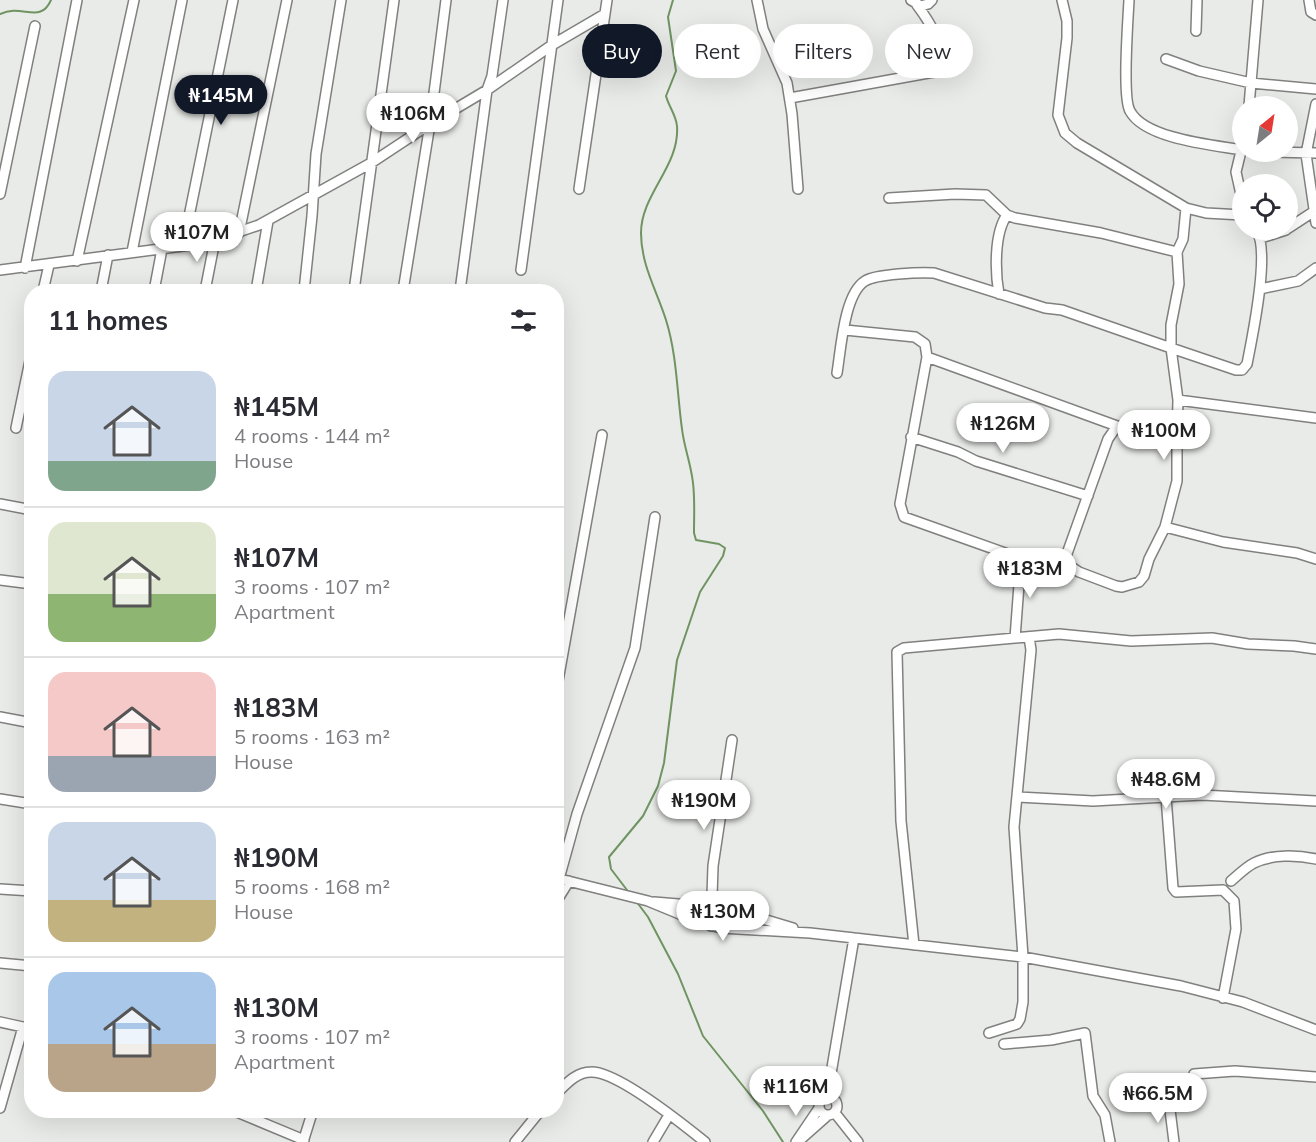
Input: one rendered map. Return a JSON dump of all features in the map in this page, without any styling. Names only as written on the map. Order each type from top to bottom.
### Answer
[{"type":"street","points":[[25,268],[77,0]]},
{"type":"street","points":[[77,261],[134,0]]},
{"type":"street","points":[[132,252],[182,0]]},
{"type":"street","points":[[183,246],[232,0]]},
{"type":"street","points":[[239,233],[287,0]]},
{"type":"street","points":[[305,284],[316,154],[341,0]]},
{"type":"street","points":[[355,284],[394,0]]},
{"type":"street","points":[[404,284],[430,124],[446,0]]},
{"type":"street","points":[[461,284],[503,0]]},
{"type":"street","points":[[521,270],[558,0]]},
{"type":"street","points":[[579,189],[607,0]]},
{"type":"street","points":[[757,0],[763,29],[781,67],[790,98],[798,189]]},
{"type":"street","points":[[914,3],[925,6],[933,0]]},
{"type":"street","points":[[930,24],[933,0]]},
{"type":"street","points":[[1062,0],[1067,21],[1067,38],[1058,115],[1065,133],[1077,143],[1186,208],[1206,213],[1232,214]]},
{"type":"street","points":[[1129,0],[1126,100],[1136,120],[1169,136],[1232,147]]},
{"type":"street","points":[[1196,31],[1197,0]]},
{"type":"street","points":[[1250,96],[1258,0]]},
{"type":"street","points":[[1309,0],[1308,8],[1316,15]]},
{"type":"street","points":[[914,3],[929,24]]},
{"type":"street","points":[[0,270],[183,246],[239,233],[268,221],[313,198],[371,163],[430,124],[488,90],[552,45],[605,14]]},
{"type":"street","points":[[0,194],[35,26]]},
{"type":"street","points":[[1166,59],[1199,71],[1251,83],[1316,89]]},
{"type":"street","points":[[790,98],[901,78]]},
{"type":"street","points":[[1316,104],[1306,154],[1316,223]]},
{"type":"street","points":[[1298,154],[1316,153]]},
{"type":"street","points":[[889,198],[955,194],[986,195],[1007,215],[1101,233],[1177,252]]},
{"type":"street","points":[[1064,562],[1079,572],[1116,586],[1122,587],[1139,582],[1144,576],[1149,559],[1170,515],[1177,481],[1178,400],[1172,348],[1172,325],[1179,284],[1177,252],[1183,239],[1186,208]]},
{"type":"street","points":[[1298,221],[1313,212]]},
{"type":"street","points":[[999,294],[995,273],[1000,228],[1007,215]]},
{"type":"street","points":[[257,284],[268,221]]},
{"type":"street","points":[[206,284],[215,240]]},
{"type":"street","points":[[837,373],[849,303],[854,292],[865,280],[917,272],[934,273],[1045,308],[1062,310],[1242,370],[1247,364],[1260,289],[1258,240]]},
{"type":"street","points":[[155,284],[162,249]]},
{"type":"street","points":[[102,284],[108,255]]},
{"type":"street","points":[[45,284],[49,265]]},
{"type":"street","points":[[1260,289],[1298,281],[1316,268]]},
{"type":"street","points":[[845,330],[915,337],[925,344],[927,357],[900,504],[904,517],[1048,567],[1058,567],[1064,562],[1107,439],[1117,426]]},
{"type":"street","points":[[927,357],[1117,426],[1144,431],[1177,442]]},
{"type":"street","points":[[16,428],[24,390]]},
{"type":"street","points":[[1178,400],[1316,418]]},
{"type":"street","points":[[564,647],[602,435]]},
{"type":"street","points":[[911,437],[958,452],[976,461],[1088,496]]},
{"type":"street","points":[[0,504],[24,508]]},
{"type":"street","points":[[564,858],[635,648],[655,517]]},
{"type":"street","points":[[1165,527],[1223,542],[1297,552],[1316,559]]},
{"type":"street","points":[[1015,638],[1021,558]]},
{"type":"street","points":[[0,580],[24,583]]},
{"type":"street","points":[[914,945],[901,821],[897,652],[904,648],[1059,634],[1131,641],[1212,638],[1248,645],[1316,649]]},
{"type":"street","points":[[989,1033],[1017,1024],[1020,1019],[1023,957],[1014,856],[1014,827],[1031,650],[1029,637]]},
{"type":"street","points":[[0,717],[24,722]]},
{"type":"street","points":[[711,926],[718,828],[732,740]]},
{"type":"street","points":[[1018,797],[1093,801],[1202,795],[1316,801]]},
{"type":"street","points":[[1166,796],[1173,888],[1176,892],[1183,893],[1223,890],[1234,901],[1236,929],[1223,998]]},
{"type":"street","points":[[0,799],[24,803]]},
{"type":"street","points":[[1231,881],[1254,863],[1274,858],[1303,856],[1316,859]]},
{"type":"street","points":[[564,880],[648,901],[711,926],[810,933],[1023,957],[1138,977],[1260,1008],[1316,1030]]},
{"type":"street","points":[[564,889],[569,881]]},
{"type":"street","points":[[0,890],[24,891]]},
{"type":"street","points":[[648,901],[712,906],[742,912],[810,933]]},
{"type":"street","points":[[796,1142],[822,1100],[827,1097],[854,938]]},
{"type":"street","points":[[0,963],[24,965]]},
{"type":"street","points":[[0,1022],[24,1027]]},
{"type":"street","points":[[1004,1044],[1051,1040],[1085,1033],[1093,1096],[1105,1115],[1110,1142]]},
{"type":"street","points":[[0,1108],[24,1037]]},
{"type":"street","points":[[564,1086],[589,1071],[601,1073],[644,1097],[705,1142]]},
{"type":"street","points":[[1194,1074],[1235,1071],[1316,1077]]},
{"type":"street","points":[[796,1142],[838,1108],[837,1102],[827,1097]]},
{"type":"street","points":[[1169,1102],[1174,1142]]},
{"type":"street","points":[[819,1108],[831,1114],[858,1142]]},
{"type":"street","points":[[653,1142],[669,1116]]},
{"type":"street","points":[[251,1118],[304,1141],[311,1118]]},
{"type":"street","points":[[515,1142],[534,1118]]},
{"type":"waterway","points":[[0,14],[8,11],[36,13],[47,7],[51,0]]},
{"type":"waterway","points":[[630,894],[611,869],[609,857],[643,816],[658,786],[664,763],[677,660],[700,592],[723,556],[725,548],[719,544],[696,540],[694,533],[693,483],[683,436],[672,347],[666,320],[647,267],[642,245],[641,233],[647,205],[673,154],[676,140],[677,126],[666,96],[676,71],[668,17],[673,0]]},
{"type":"waterway","points":[[636,901],[648,917],[678,974],[703,1036],[763,1111],[783,1142]]}]
